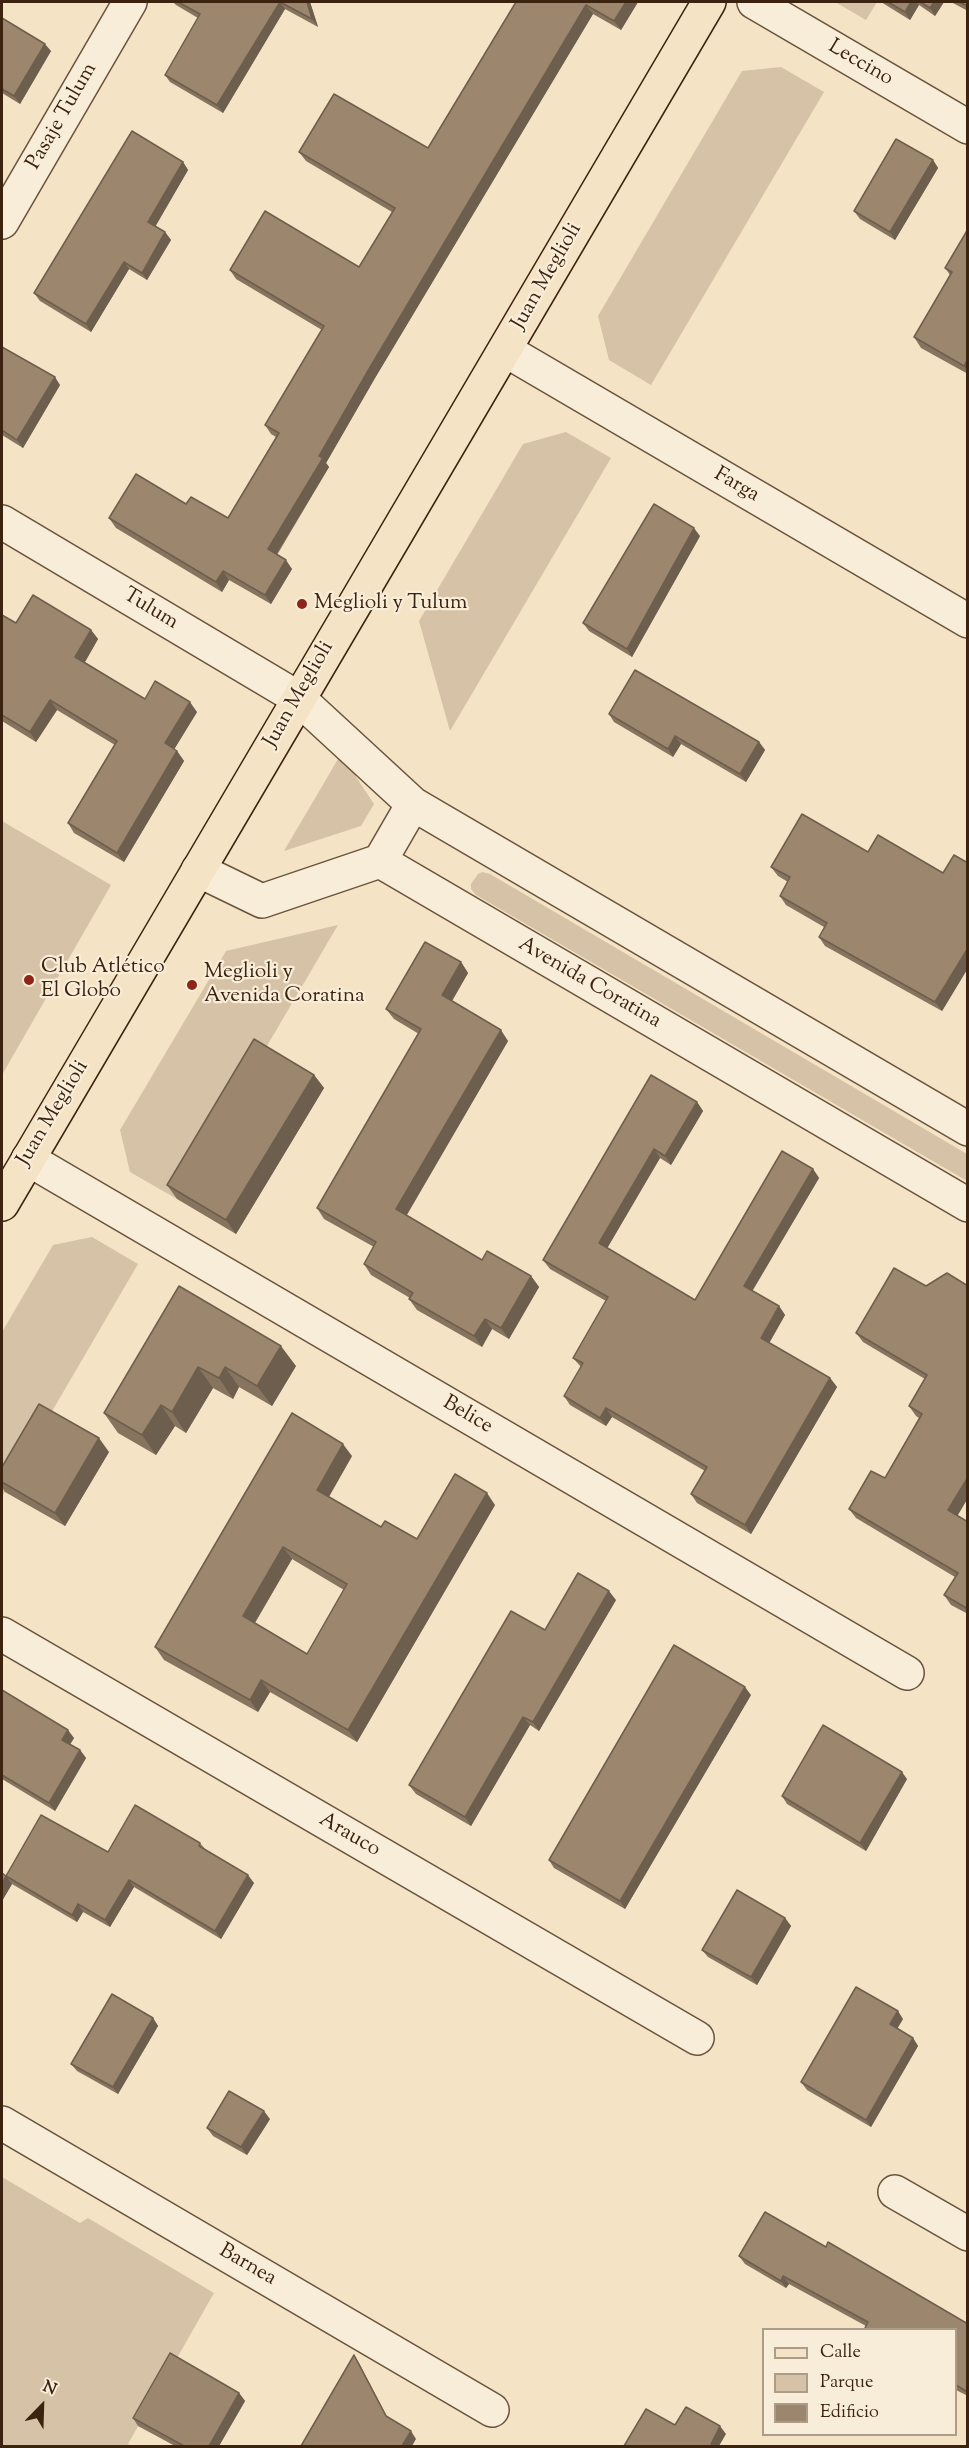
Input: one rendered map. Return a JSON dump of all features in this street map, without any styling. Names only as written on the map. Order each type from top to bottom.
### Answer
[{"type":"main road","name":"Juan Meglioli","points":[[2,1204],[710,2]]},
{"type":"street","name":"Leccino","points":[[754,2],[968,127]]},
{"type":"street","name":"Pasaje Tulum","points":[[2,222],[120,5]]},
{"type":"street","name":"Farga","points":[[505,350],[968,621]]},
{"type":"street","name":"Tulum","points":[[2,522],[298,698]]},
{"type":"street","points":[[298,698],[413,804],[968,1129]]},
{"type":"street","points":[[198,870],[262,901],[380,861],[413,804]]},
{"type":"street","name":"Avenida Coratina","points":[[380,861],[968,1205]]},
{"type":"street","name":"Belice","points":[[28,1159],[907,1673]]},
{"type":"street","name":"Arauco","points":[[2,1634],[698,2038]]},
{"type":"street","name":"Barnea","points":[[2,2123],[492,2410]]},
{"type":"street","points":[[895,2192],[968,2234]]},
{"type":"green space","points":[[835,2],[877,2],[866,20]]},
{"type":"green space","points":[[781,67],[824,92],[651,385],[609,360],[598,316],[742,71]]},
{"type":"green space","points":[[566,432],[611,458],[450,731],[419,621],[523,444]]},
{"type":"green space","points":[[341,754],[374,804],[361,826],[284,851]]},
{"type":"green space","name":"Club Atlético El Globo","points":[[2,821],[111,885],[2,1075]]},
{"type":"green space","points":[[482,872],[490,874],[967,1154],[967,1181],[476,895],[471,889],[471,884]]},
{"type":"green space","points":[[338,925],[177,1199],[130,1172],[120,1130],[226,951]]},
{"type":"green space","points":[[92,1237],[138,1264],[2,1497],[2,1332],[53,1245]]},
{"type":"green space","points":[[2,2177],[80,2223],[88,2218],[214,2293],[128,2444],[132,2446],[2,2446]]},
{"type":"building","points":[[178,2],[280,2],[217,105],[165,75],[200,14]]},
{"type":"building","points":[[280,2],[307,2],[312,19]]},
{"type":"building","points":[[516,2],[626,2],[614,21],[586,5],[369,369],[319,456],[323,458],[268,549],[286,560],[265,595],[223,571],[216,582],[109,518],[136,474],[186,504],[191,497],[228,518],[279,433],[265,425],[324,326],[230,270],[265,211],[359,267],[395,208],[299,152],[334,94],[428,148]]},
{"type":"building","points":[[888,2],[911,2],[905,12]]},
{"type":"building","points":[[920,2],[934,2],[930,8]]},
{"type":"building","points":[[2,18],[45,44],[14,96],[2,89]]},
{"type":"building","points":[[132,131],[183,162],[148,222],[165,232],[142,273],[124,262],[86,324],[34,293]]},
{"type":"building","points":[[896,139],[933,160],[890,232],[854,211]]},
{"type":"building","points":[[968,229],[968,359],[964,366],[914,337],[952,272],[945,268]]},
{"type":"building","points":[[2,347],[55,377],[17,440],[2,430]]},
{"type":"building","points":[[654,504],[694,528],[627,649],[583,623]]},
{"type":"building","points":[[33,595],[91,630],[75,657],[145,699],[155,681],[190,702],[165,743],[177,751],[117,853],[68,823],[117,741],[50,700],[30,732],[2,715],[2,615],[16,623]]},
{"type":"building","points":[[635,670],[759,742],[740,774],[675,736],[668,749],[609,714]]},
{"type":"building","points":[[802,814],[868,852],[878,835],[943,873],[954,855],[968,863],[968,948],[935,1002],[819,937],[827,923],[780,896],[790,877],[771,867]]},
{"type":"building","points":[[425,942],[461,962],[442,995],[501,1030],[396,1209],[482,1260],[487,1251],[531,1276],[501,1328],[485,1319],[474,1336],[409,1299],[413,1293],[364,1264],[376,1242],[317,1208],[421,1029],[386,1009]]},
{"type":"building","points":[[254,1039],[314,1075],[226,1220],[167,1185]]},
{"type":"building","points":[[651,1075],[697,1102],[665,1156],[654,1149],[599,1243],[695,1300],[782,1151],[813,1169],[744,1286],[779,1306],[761,1338],[830,1378],[745,1525],[691,1494],[707,1467],[606,1408],[600,1418],[564,1396],[583,1363],[573,1358],[608,1297],[543,1260]]},
{"type":"building","points":[[894,1268],[926,1286],[947,1273],[968,1286],[968,1477],[948,1510],[968,1522],[968,1609],[944,1595],[958,1573],[849,1509],[871,1471],[885,1478],[922,1414],[909,1406],[927,1375],[856,1333]]},
{"type":"building","points":[[179,1286],[281,1346],[257,1386],[225,1367],[219,1378],[198,1367],[172,1412],[161,1405],[142,1435],[104,1413]]},
{"type":"building","points":[[39,1404],[99,1438],[55,1513],[2,1482],[2,1467]]},
{"type":"building","points":[[292,1413],[343,1444],[317,1490],[381,1527],[385,1521],[417,1539],[455,1474],[487,1493],[348,1730],[261,1680],[250,1700],[155,1647]],"holes":[[[283,1547],[347,1584],[307,1654],[243,1616]]]},
{"type":"building","points":[[578,1573],[609,1591],[533,1722],[523,1717],[465,1817],[409,1785],[511,1611],[545,1630]]},
{"type":"building","points":[[674,1645],[745,1687],[620,1901],[549,1860]]},
{"type":"building","points":[[2,1690],[68,1730],[62,1740],[80,1750],[49,1803],[2,1775]]},
{"type":"building","points":[[823,1725],[902,1772],[860,1843],[782,1796]]},
{"type":"building","points":[[135,1805],[200,1843],[199,1846],[248,1875],[215,1931],[129,1880],[105,1920],[78,1904],[72,1915],[6,1876],[41,1815],[108,1852]]},
{"type":"building","points":[[737,1890],[785,1918],[751,1977],[702,1950]]},
{"type":"building","points":[[856,1987],[898,2011],[890,2024],[913,2038],[866,2120],[801,2082]]},
{"type":"building","points":[[112,1994],[153,2018],[113,2087],[71,2064]]},
{"type":"building","points":[[229,2091],[264,2111],[241,2147],[207,2128]]},
{"type":"building","points":[[765,2212],[826,2247],[828,2242],[968,2324],[968,2388],[966,2391],[957,2386],[957,2328],[865,2328],[868,2322],[783,2276],[781,2281],[739,2256]]},
{"type":"building","points":[[170,2353],[239,2393],[209,2446],[184,2446],[133,2418]]},
{"type":"building","points":[[354,2355],[386,2416],[411,2431],[402,2446],[301,2446]]},
{"type":"building","points":[[686,2407],[720,2426],[711,2444],[715,2446],[624,2446],[646,2409],[675,2425]]},
{"type":"place","name":"Meglioli y Tulum","points":[[302,604]]},
{"type":"place","name":"Club Atlético El Globo","points":[[29,980]]},
{"type":"place","name":"Meglioli y Avenida Coratina","points":[[192,985]]}]
